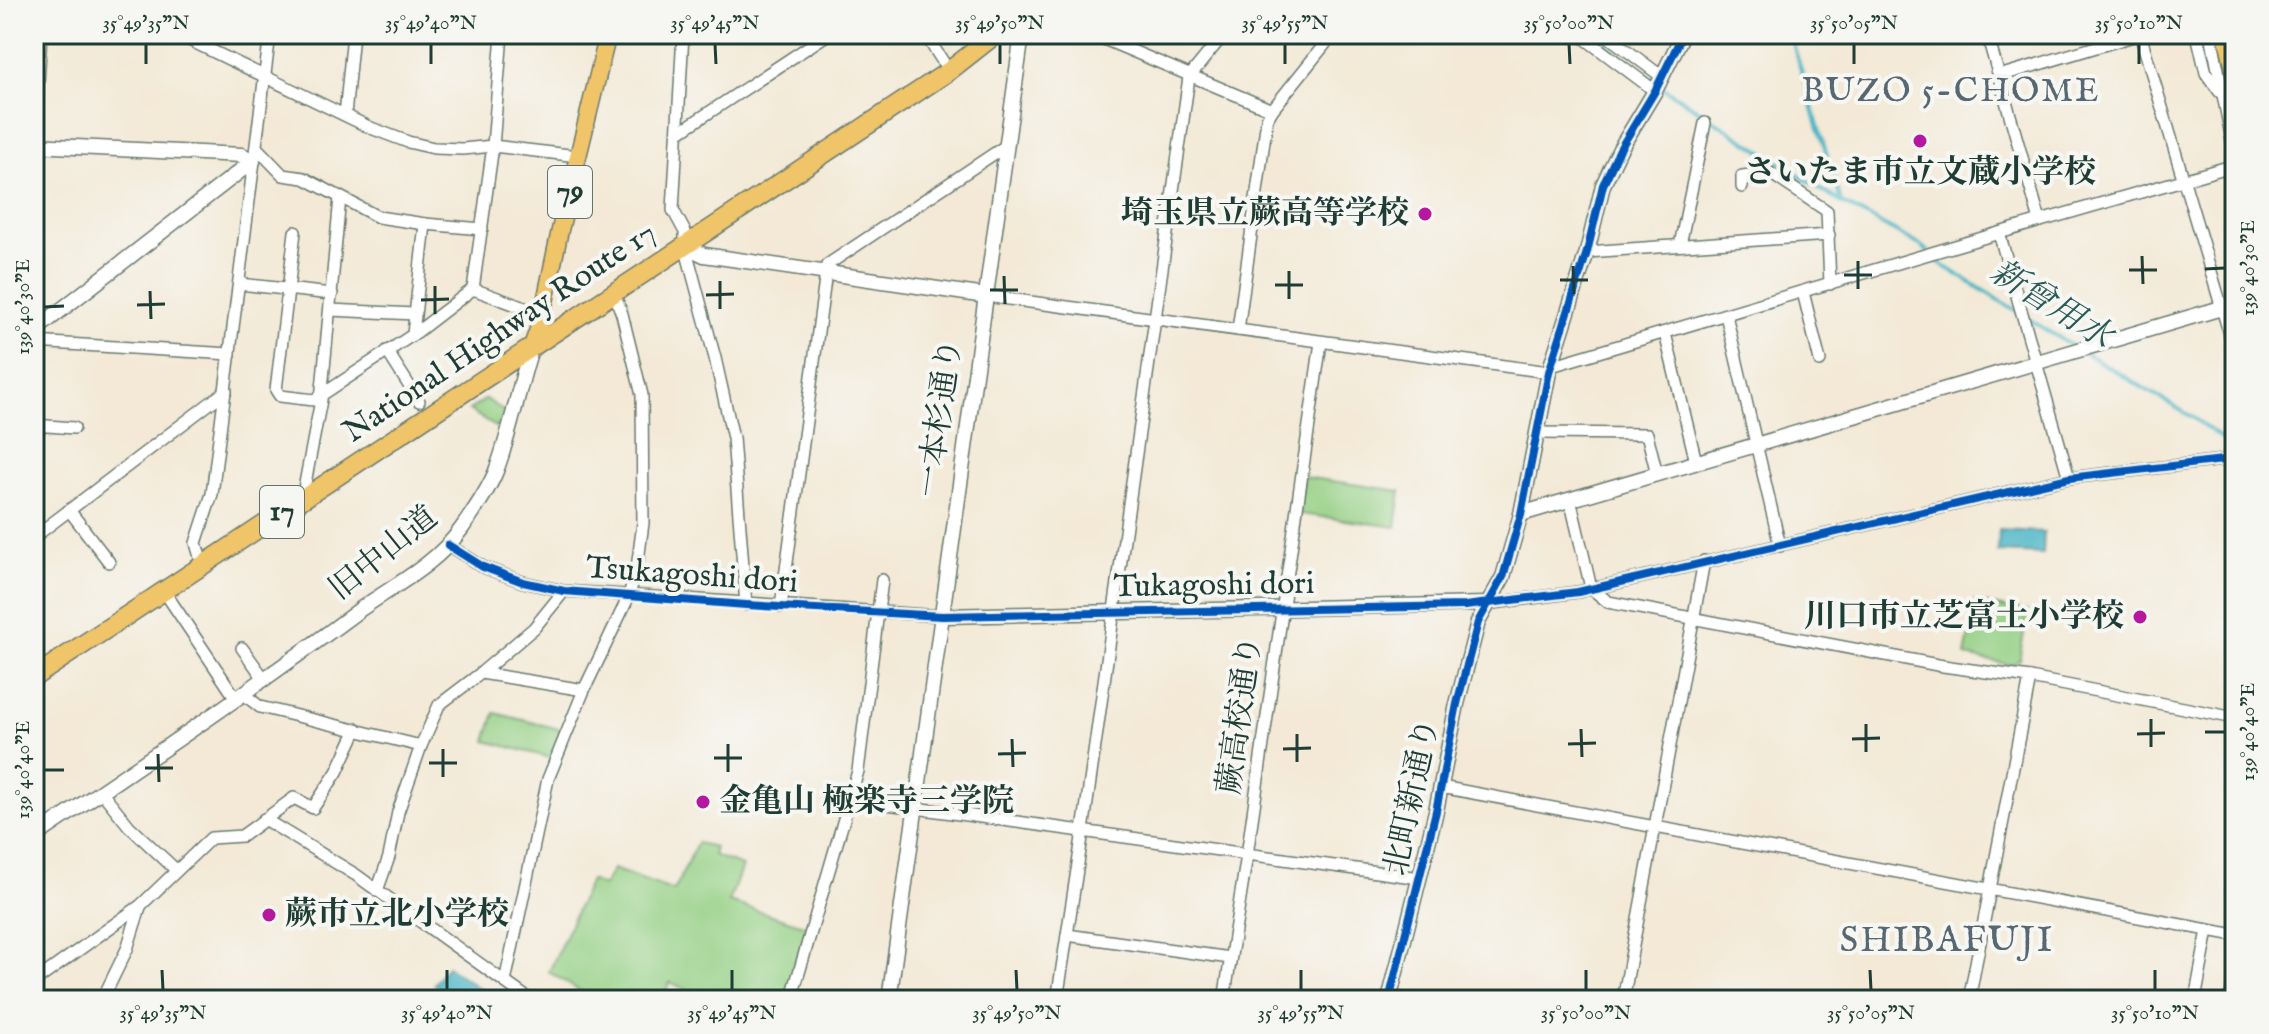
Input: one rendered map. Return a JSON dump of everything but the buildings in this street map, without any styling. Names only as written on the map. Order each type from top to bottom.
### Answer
[{"type":"highway","name":"National Highway Route 17","points":[[34,677],[949,71],[996,34]]},
{"type":"highway","points":[[2227,34],[2235,69]]},
{"type":"main road","name":"旧中山道","points":[[531,349],[608,34]]},
{"type":"street","points":[[41,34],[34,146],[255,154],[283,175],[304,178],[378,217],[482,229]]},
{"type":"street","points":[[177,34],[408,142],[434,148],[493,146],[578,156]]},
{"type":"street","points":[[206,48],[208,34]]},
{"type":"street","points":[[202,564],[196,543],[212,494],[270,34]]},
{"type":"street","points":[[345,115],[353,34]]},
{"type":"street","points":[[295,232],[276,390],[280,396],[314,400],[413,334],[473,289],[493,146],[502,34]]},
{"type":"street","points":[[683,34],[673,210],[685,232],[685,246],[733,438],[746,605]]},
{"type":"street","points":[[678,133],[828,34]]},
{"type":"street","points":[[925,34],[949,71]]},
{"type":"street","name":"一本杉通り","points":[[889,1000],[1022,34]]},
{"type":"street","points":[[1092,34],[1272,110]]},
{"type":"street","points":[[1057,1000],[1189,77],[1224,34]]},
{"type":"street","points":[[1238,330],[1267,119],[1333,34]]},
{"type":"street","points":[[1579,34],[1603,39],[1658,83]]},
{"type":"street","name":"北町新通り","points":[[1390,998],[1478,622],[1503,577],[1521,514],[1550,369],[1587,252],[1603,185],[1683,34]]},
{"type":"street","points":[[1987,34],[2040,221]]},
{"type":"street","points":[[1999,76],[2140,34],[2184,180],[2229,306],[2235,352]]},
{"type":"street","points":[[2197,34],[2206,73],[2222,95]]},
{"type":"street","points":[[2211,34],[2235,156]]},
{"type":"street","points":[[1680,245],[1705,123]]},
{"type":"street","points":[[781,607],[827,265],[1007,145]]},
{"type":"street","points":[[34,331],[255,154]]},
{"type":"street","points":[[685,246],[704,255],[986,296],[1321,342],[1550,369],[1937,251],[2235,165]]},
{"type":"street","points":[[1742,187],[1742,176],[1770,173],[1827,211],[1830,284]]},
{"type":"street","points":[[302,499],[321,394],[340,198]]},
{"type":"street","points":[[413,334],[425,224]]},
{"type":"street","points":[[1999,233],[2069,478]]},
{"type":"street","points":[[1587,252],[1829,235]]},
{"type":"street","points":[[239,284],[332,294]]},
{"type":"street","points":[[473,289],[530,310],[543,310]]},
{"type":"street","points":[[1803,292],[1820,361]]},
{"type":"street","points":[[505,982],[548,779],[584,690],[629,596],[638,561],[643,523],[642,395],[614,293]]},
{"type":"street","points":[[1521,514],[2229,306]]},
{"type":"street","points":[[330,310],[415,314]]},
{"type":"street","points":[[1726,315],[1780,546]]},
{"type":"street","points":[[1665,333],[1696,462]]},
{"type":"street","points":[[34,342],[230,354]]},
{"type":"street","name":"蕨高校通り","points":[[1224,1000],[1321,342]]},
{"type":"street","name":"旧中山道","points":[[34,837],[241,697],[428,563],[448,545],[495,474],[531,349]]},
{"type":"street","points":[[387,351],[419,401]]},
{"type":"street","points":[[34,537],[226,391]]},
{"type":"street","points":[[34,425],[74,428]]},
{"type":"street","points":[[1537,433],[1647,434],[1657,474]]},
{"type":"street","points":[[1486,604],[1559,595],[2069,478],[2232,460]]},
{"type":"street","points":[[1570,499],[1591,588],[1608,602],[2235,718]]},
{"type":"street","points":[[69,510],[109,562]]},
{"type":"street","name":"Tsukagoshi dori","points":[[448,545],[483,567],[523,582],[564,591],[942,616]]},
{"type":"street","points":[[1623,1000],[1704,561]]},
{"type":"street","points":[[791,1000],[858,771],[882,580]]},
{"type":"street","points":[[164,591],[241,697],[260,707],[421,746]]},
{"type":"street","points":[[377,891],[389,857],[398,812],[439,705],[534,628],[564,591]]},
{"type":"street","name":"Tukagoshi dori","points":[[942,616],[1486,604]]},
{"type":"street","points":[[242,648],[265,680]]},
{"type":"street","points":[[481,673],[584,690]]},
{"type":"street","points":[[1969,1000],[2030,678]]},
{"type":"street","points":[[34,982],[140,906],[211,838],[242,836],[294,798],[313,808],[337,772],[357,729]]},
{"type":"street","points":[[1441,787],[2235,935]]},
{"type":"street","points":[[101,791],[129,826],[176,870]]},
{"type":"street","points":[[851,799],[1420,878]]},
{"type":"street","points":[[264,819],[356,875],[530,1000]]},
{"type":"street","points":[[102,1000],[127,949],[140,906]]},
{"type":"street","points":[[2195,1000],[2208,930]]},
{"type":"street","points":[[1067,935],[1230,958]]},
{"type":"street","points":[[2230,1000],[2235,973]]},
{"type":"street","points":[[1390,998],[1410,1000]]},
{"type":"green space","points":[[486,399],[506,413],[497,428],[469,410]]},
{"type":"green space","points":[[1304,477],[1401,491],[1396,527],[1299,514]]},
{"type":"green space","points":[[1975,602],[2028,612],[2019,660],[2012,665],[1965,656]]},
{"type":"green space","points":[[495,713],[563,730],[551,758],[486,741]]},
{"type":"green space","points":[[697,843],[715,847],[713,855],[742,866],[729,902],[807,926],[787,1000],[709,1000],[670,982],[661,1000],[595,1000],[549,972],[590,880],[603,886],[613,869],[674,891]]},
{"type":"water","points":[[1999,530],[2044,532],[2043,554],[1998,552]]},
{"type":"water","points":[[447,966],[483,991],[477,1000],[458,1000],[434,984]]},
{"type":"waterway","points":[[1591,34],[1655,82]]},
{"type":"waterway","points":[[1790,34],[1841,201]]},
{"type":"waterway","points":[[1662,87],[1842,203],[1927,251]]},
{"type":"waterway","name":"新曾用水","points":[[1933,257],[2020,313]]},
{"type":"waterway","name":"新曾用水","points":[[2027,318],[2074,347]]},
{"type":"waterway","name":"新曾用水","points":[[2085,353],[2192,417],[2235,448]]},
{"type":"cycle path","points":[[1389,1000],[1436,811],[1457,704],[1478,622],[1503,577],[1521,514],[1549,372],[1587,252],[1603,185],[1683,34]]},
{"type":"cycle path","points":[[448,545],[483,567],[523,582],[564,591],[746,605],[942,616],[1465,606],[1578,592],[2069,478],[2235,456]]},
{"type":"place","name":"さいたま市立文蔵小学校","points":[[1920,141]]},
{"type":"place","name":"埼玉県立蕨高等学校","points":[[1425,214]]},
{"type":"place","name":"川口市立芝富士小学校","points":[[2140,617]]},
{"type":"place","name":"金亀山 極楽寺三学院","points":[[703,802]]},
{"type":"place","name":"蕨市立北小学校","points":[[269,915]]},
{"type":"district","name":"BUZO 5-CHOME","points":[[1951,91]]},
{"type":"district","name":"SHIBAFUJI","points":[[1947,941]]}]
